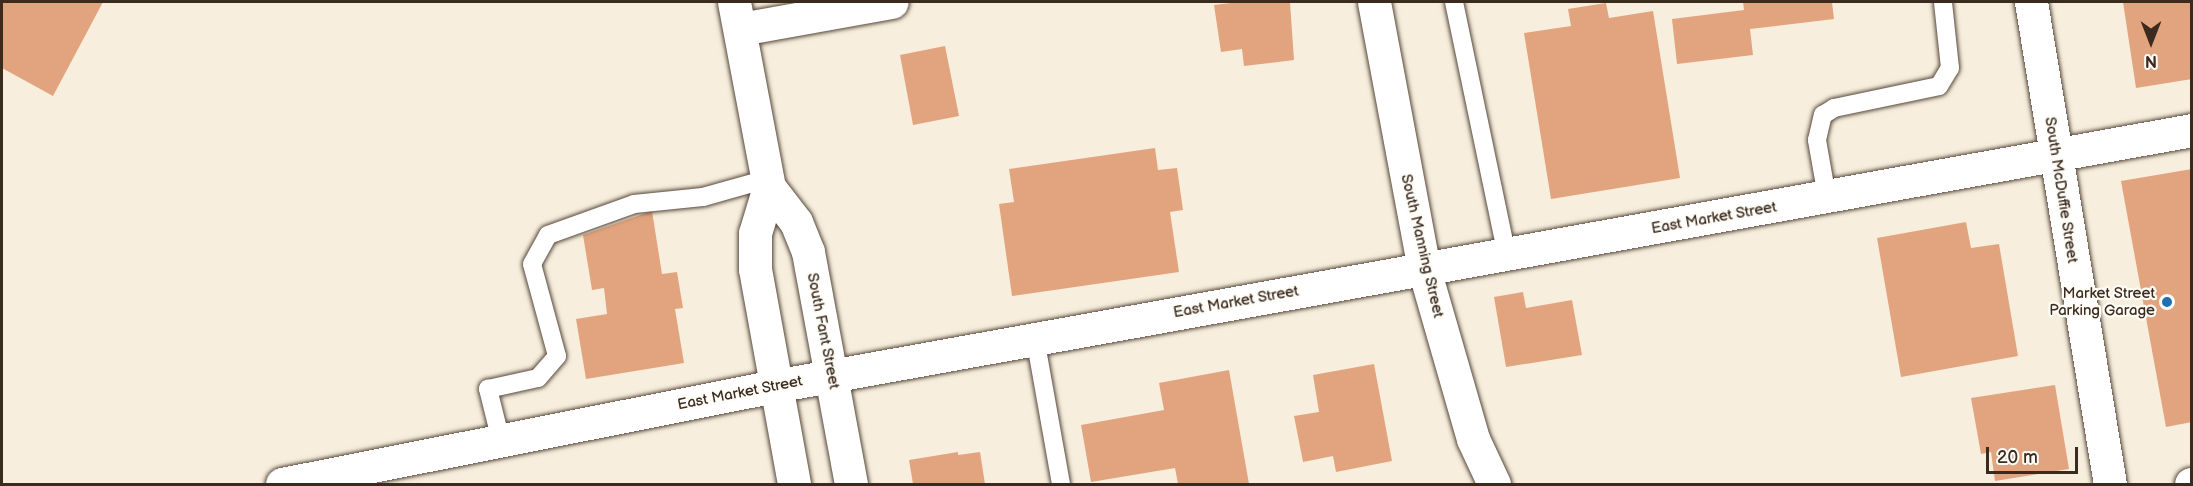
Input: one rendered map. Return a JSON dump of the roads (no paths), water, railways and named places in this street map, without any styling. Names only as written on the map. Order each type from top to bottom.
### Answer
[{"type":"street","points":[[737,15],[892,2]]},
{"type":"street","name":"South Manning Street","points":[[1374,2],[1424,269],[1473,439],[1494,484]]},
{"type":"street","name":"South McDuffie Street","points":[[2031,2],[2110,484]]},
{"type":"street","name":"South Fant Street","points":[[737,15],[768,183],[755,233],[755,269],[794,484]]},
{"type":"street","name":"East Market Street","points":[[282,484],[775,386],[2192,130]]},
{"type":"street","name":"South Fant Street","points":[[768,183],[796,222],[808,252],[851,484]]},
{"type":"lane","points":[[1454,2],[1508,255]]},
{"type":"lane","points":[[1827,197],[1817,140],[1823,115],[1834,108],[1940,86],[1950,68],[1943,2]]},
{"type":"lane","points":[[501,441],[488,389],[538,378],[557,356],[532,264],[548,235],[634,204],[703,197],[768,183]]},
{"type":"lane","points":[[1035,338],[1061,484]]},
{"type":"place","name":"Market Street Parking Garage","points":[[2167,302]]}]
